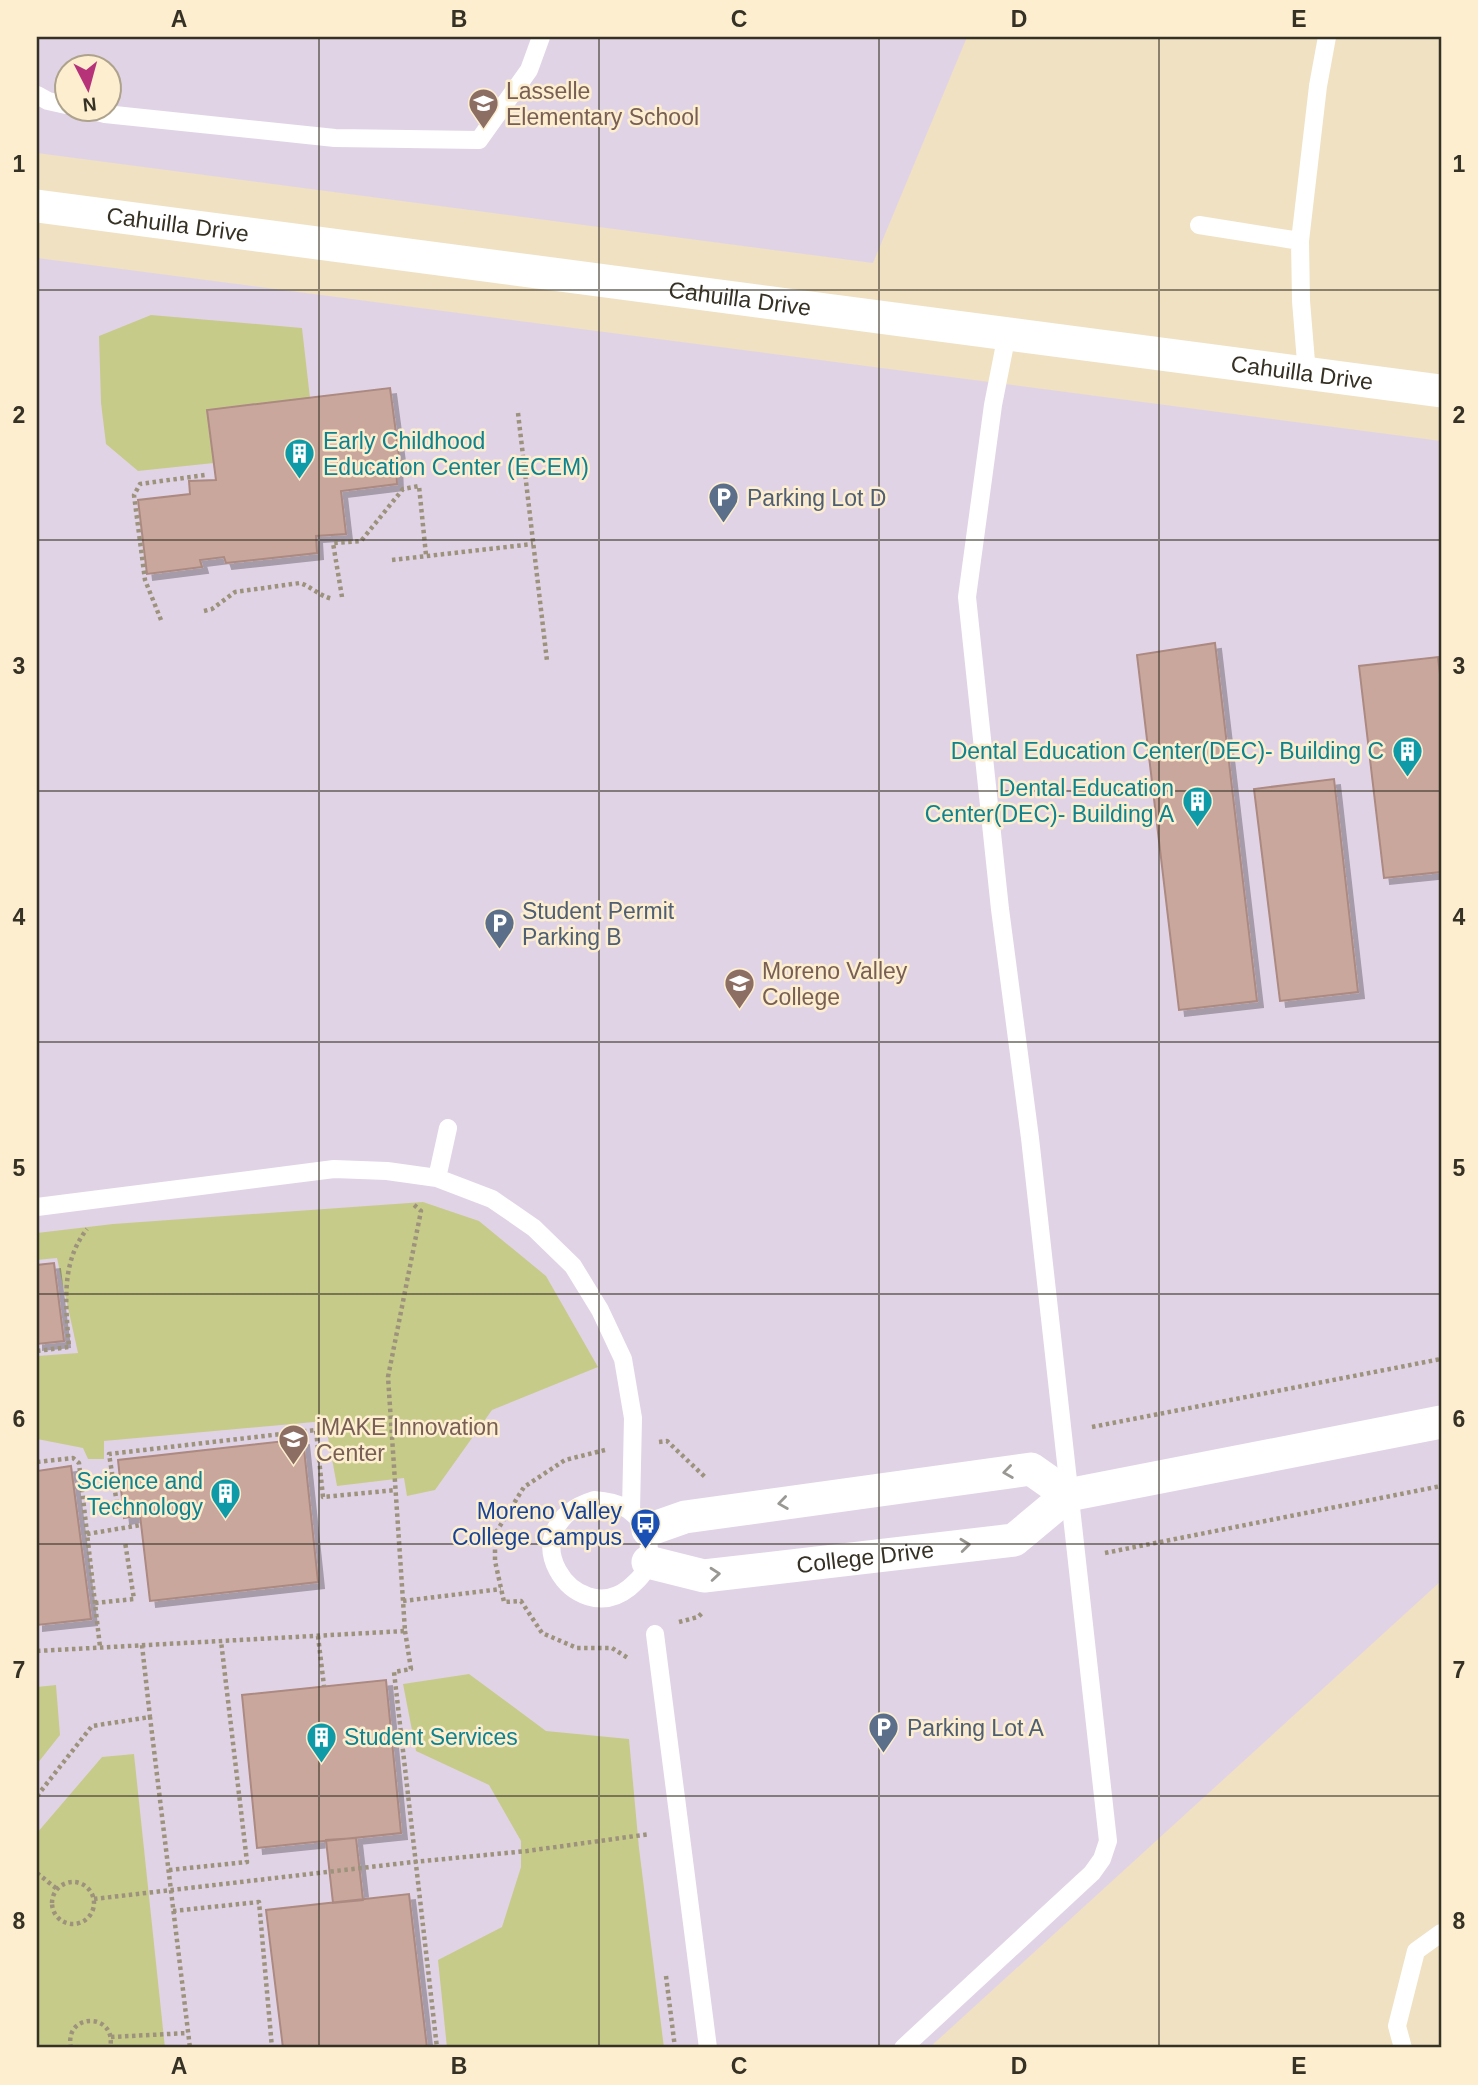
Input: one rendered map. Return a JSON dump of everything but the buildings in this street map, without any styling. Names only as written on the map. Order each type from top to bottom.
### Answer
[{"type":"street","name":"Cahuilla Drive","points":[[37,206],[1441,391]]},
{"type":"street","name":"College Drive","points":[[642,1534],[704,1576],[1014,1540],[1068,1495],[1441,1422]]},
{"type":"street","points":[[642,1534],[685,1517],[1031,1469],[1068,1495]]},
{"type":"lane","points":[[122,116],[335,138],[479,140],[529,70],[541,37]]},
{"type":"lane","points":[[1307,374],[1301,300],[1300,241],[1318,86],[1327,37]]},
{"type":"lane","points":[[1199,225],[1300,241]]},
{"type":"lane","points":[[903,2048],[1092,1872],[1102,1859],[1108,1841],[1030,1138],[1000,909],[967,597],[993,405],[1007,334]]},
{"type":"lane","points":[[437,1178],[448,1128]]},
{"type":"lane","points":[[37,1207],[334,1169],[387,1171],[437,1178],[492,1199],[534,1228],[573,1266],[600,1310],[623,1359],[633,1418],[642,1534],[640,1579],[625,1591],[607,1598],[587,1596],[570,1587],[557,1573],[551,1555],[553,1536],[562,1518],[576,1506],[594,1500],[614,1501],[642,1534]]},
{"type":"lane","points":[[655,1634],[708,2048]]},
{"type":"lane","points":[[1403,2048],[1397,2026],[1416,1951],[1441,1933]]},
{"type":"path","points":[[518,413],[547,661]]},
{"type":"path","points":[[160,620],[145,580],[134,495],[140,484],[205,475]]},
{"type":"path","points":[[342,597],[333,543],[361,541],[403,489],[419,486],[426,555]]},
{"type":"path","points":[[392,560],[533,544]]},
{"type":"path","points":[[204,611],[212,609],[235,592],[300,583],[323,597],[333,599]]},
{"type":"path","points":[[411,1203],[421,1211],[388,1377],[405,1631],[411,1668],[394,1672],[437,2048]]},
{"type":"path","points":[[37,1351],[69,1347],[65,1290],[76,1244],[89,1227]]},
{"type":"path","points":[[118,1510],[109,1454],[316,1430],[323,1497],[396,1490]]},
{"type":"path","points":[[37,1462],[73,1458],[79,1463],[100,1648]]},
{"type":"path","points":[[87,1534],[141,1525]]},
{"type":"path","points":[[95,1603],[134,1599],[125,1542]]},
{"type":"path","points":[[403,1601],[501,1589]]},
{"type":"path","points":[[37,1651],[405,1631]]},
{"type":"path","points":[[318,1636],[324,1686]]},
{"type":"path","points":[[169,1870],[247,1862],[221,1641]]},
{"type":"path","points":[[142,1645],[190,2048]]},
{"type":"path","points":[[37,1796],[92,1726],[150,1717]]},
{"type":"path","points":[[94,1899],[416,1861],[527,1851],[649,1834]]},
{"type":"path","points":[[37,1873],[57,1889]]},
{"type":"path","points":[[68,1882],[82,1884],[87,1888],[94,1899],[92,1913],[88,1918],[75,1924],[61,1921],[53,1909],[53,1896],[57,1889],[68,1882]]},
{"type":"path","points":[[173,1911],[260,1902],[271,2048]]},
{"type":"path","points":[[71,2048],[71,2034],[80,2023],[86,2021],[99,2022],[109,2031],[110,2048]]},
{"type":"path","points":[[111,2037],[188,2033]]},
{"type":"shaded area","name":"Lasselle Elementary School","points":[[37,37],[967,37],[873,263],[37,153]]},
{"type":"shaded area","name":"Moreno Valley College","points":[[37,258],[1441,441],[1441,1581],[929,2048],[37,2048]]},
{"type":"green space","points":[[151,315],[302,328],[310,398],[208,410],[214,463],[138,471],[106,444],[101,403],[99,336]]},
{"type":"green space","points":[[423,1202],[479,1221],[546,1276],[598,1367],[492,1410],[435,1490],[407,1496],[404,1478],[337,1486],[325,1421],[104,1441],[104,1459],[88,1459],[83,1448],[37,1439],[37,1356],[78,1353],[57,1258],[37,1260],[37,1233],[113,1224]]},
{"type":"green space","points":[[469,1674],[546,1731],[629,1739],[639,1848],[664,2048],[447,2048],[438,1960],[502,1927],[521,1867],[521,1841],[489,1785],[416,1751],[403,1684]]},
{"type":"green space","points":[[56,1685],[60,1735],[37,1764],[37,1687]]},
{"type":"green space","points":[[134,1754],[165,2048],[42,2048],[37,2044],[37,1833],[102,1757]]},
{"type":"place","name":"Lasselle Elementary School","points":[[483,131]]},
{"type":"place","name":"Early Childhood Education Center (ECEM)","points":[[300,481]]},
{"type":"place","name":"Parking Lot D","points":[[724,525]]},
{"type":"place","name":"Dental Education Center(DEC)- Building C","points":[[1407,778]]},
{"type":"place","name":"Dental Education Center(DEC)- Building A","points":[[1197,828]]},
{"type":"place","name":"Student Permit Parking B","points":[[499,951]]},
{"type":"place","name":"Moreno Valley College","points":[[739,1011]]},
{"type":"place","name":"iMAKE Innovation Center","points":[[293,1467]]},
{"type":"place","name":"Science and Technology","points":[[226,1521]]},
{"type":"place","name":"Moreno Valley College Campus","points":[[645,1551]]},
{"type":"place","name":"Parking Lot A","points":[[884,1755]]},
{"type":"place","name":"Student Services","points":[[321,1764]]}]
